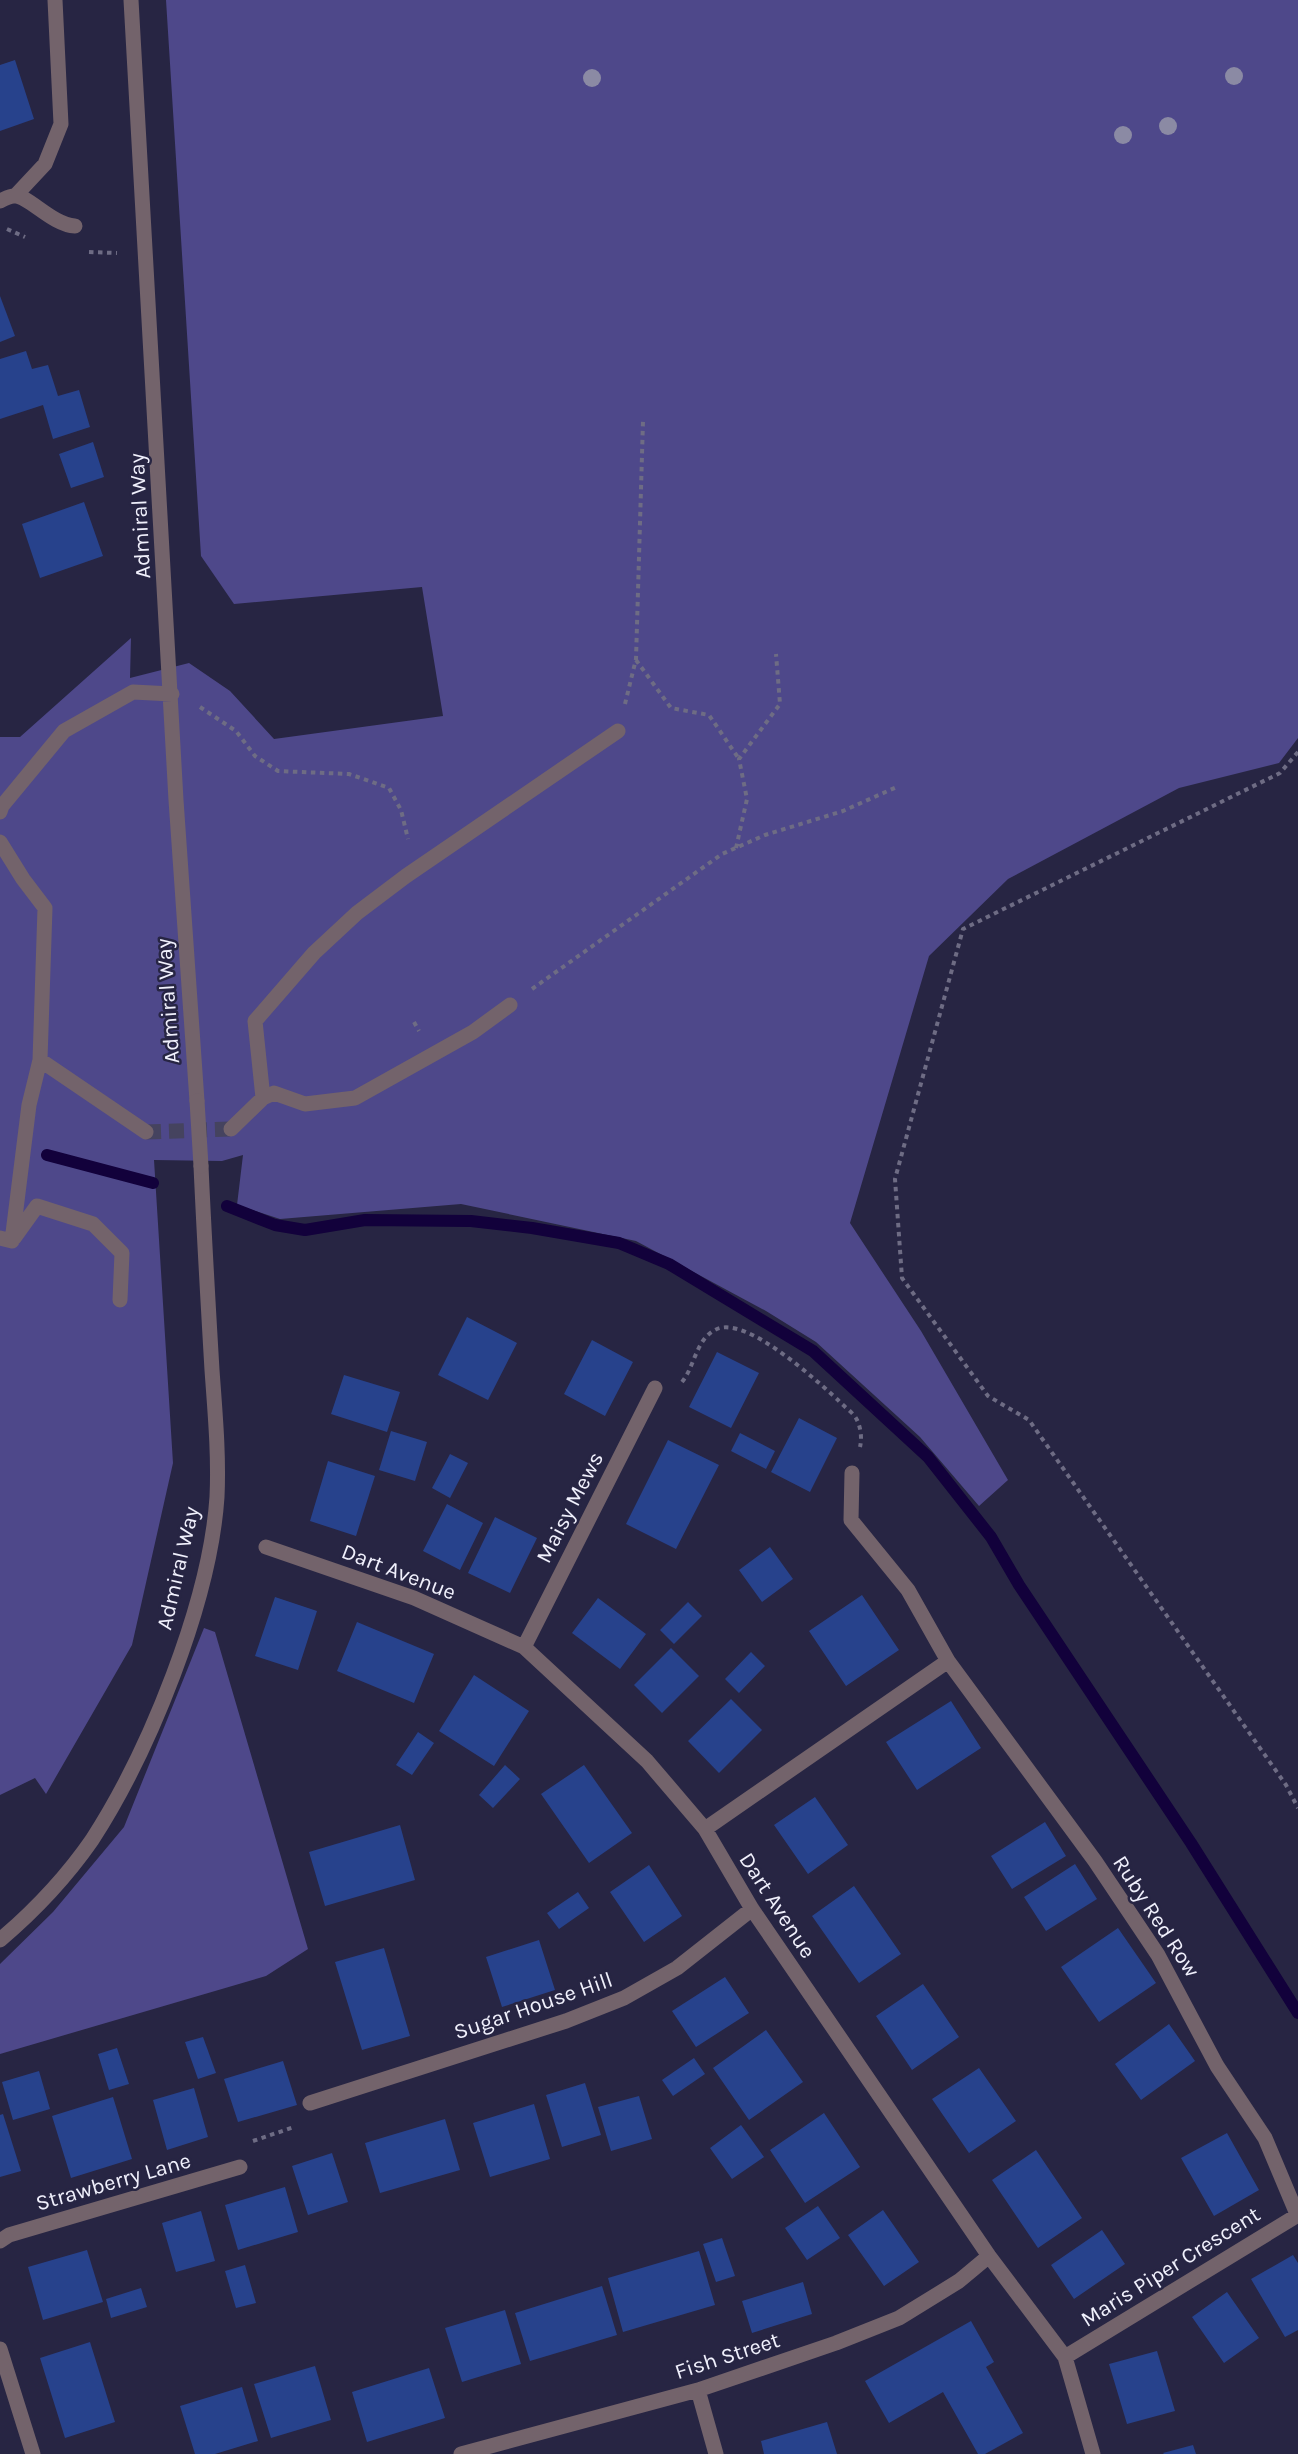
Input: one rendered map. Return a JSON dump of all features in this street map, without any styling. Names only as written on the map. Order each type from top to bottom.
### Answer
[{"type":"street","points":[[0,201],[16,195],[45,164],[61,124],[55,0]]},
{"type":"street","name":"Admiral Way","points":[[0,1940],[54,1886],[83,1850],[123,1788],[168,1687],[190,1624],[204,1573],[217,1497],[216,1435],[201,1166],[131,0]]},
{"type":"street","points":[[16,195],[26,198],[49,217],[75,226]]},
{"type":"street","points":[[0,807],[64,731],[133,692],[172,694]]},
{"type":"street","points":[[263,1098],[255,1021],[314,953],[357,913],[406,876],[618,731]]},
{"type":"street","points":[[0,842],[23,879],[45,908],[40,1060],[29,1105],[6,1239]]},
{"type":"street","points":[[231,1129],[263,1098],[274,1094],[305,1104],[356,1098],[473,1032],[510,1005]]},
{"type":"street","points":[[40,1060],[146,1132]]},
{"type":"street","points":[[6,1239],[37,1206],[93,1224],[122,1254],[120,1300]]},
{"type":"street","name":"Maisy Mews","points":[[524,1647],[655,1388]]},
{"type":"street","name":"Ruby Red Row","points":[[852,1473],[851,1520],[908,1590],[948,1661],[1095,1861],[1158,1954],[1217,2066],[1265,2138],[1297,2214]]},
{"type":"street","name":"Dart Avenue","points":[[266,1546],[414,1598],[524,1647],[647,1761],[705,1829],[752,1909],[989,2256],[1065,2357],[1093,2454]]},
{"type":"street","points":[[705,1829],[948,1661]]},
{"type":"street","name":"Sugar House Hill","points":[[310,2103],[566,2021],[624,1998],[677,1968],[752,1909]]},
{"type":"street","name":"Strawberry Lane","points":[[0,2241],[9,2235],[240,2167]]},
{"type":"street","name":"Maris Piper Crescent","points":[[1065,2357],[1297,2214]]},
{"type":"street","name":"Fish Street","points":[[461,2454],[698,2390],[836,2343],[899,2318],[959,2281],[989,2256]]},
{"type":"street","points":[[0,2349],[33,2454]]},
{"type":"street","points":[[698,2390],[716,2454]]},
{"type":"path","points":[[618,731],[636,659],[643,421]]},
{"type":"path","points":[[739,759],[780,704],[776,654]]},
{"type":"path","points":[[636,659],[671,708],[709,715],[739,759],[747,799],[735,849]]},
{"type":"path","points":[[172,694],[208,712],[236,731],[255,756],[278,771],[349,774],[389,788],[408,834],[406,876]]},
{"type":"path","points":[[1298,752],[1280,773],[963,929],[895,1179],[902,1278],[988,1396],[1029,1420],[1286,1785],[1298,1808]]},
{"type":"path","points":[[510,1005],[722,854],[765,835],[843,811],[899,786]]},
{"type":"path","points":[[655,1388],[684,1382],[706,1336],[719,1328],[735,1328],[802,1366],[856,1418],[862,1440],[852,1473]]},
{"type":"path","points":[[240,2167],[239,2145],[311,2121],[310,2103]]},
{"type":"shaded area","points":[[166,0],[1298,0],[1298,738],[1279,763],[1179,788],[1008,879],[929,956],[850,1223],[921,1331],[1008,1480],[979,1506],[920,1437],[816,1342],[766,1311],[636,1241],[461,1204],[280,1219],[237,1205],[243,1155],[222,1161],[154,1160],[173,1463],[132,1645],[46,1794],[35,1778],[0,1795],[0,737],[20,737],[131,638],[130,678],[189,663],[230,691],[274,739],[443,716],[422,587],[234,604],[201,556]]},
{"type":"shaded area","points":[[204,1628],[215,1632],[308,1949],[266,1976],[0,2054],[0,1964],[53,1912],[124,1827]]},
{"type":"building","points":[[15,60],[34,119],[0,131],[0,65]]},
{"type":"building","points":[[0,296],[15,336],[0,342]]},
{"type":"building","points":[[26,351],[32,369],[48,365],[58,396],[79,390],[90,427],[53,439],[43,405],[0,419],[0,359]]},
{"type":"building","points":[[93,442],[104,477],[71,488],[59,454]]},
{"type":"building","points":[[84,502],[103,556],[40,578],[22,524]]},
{"type":"building","points":[[467,1317],[517,1343],[488,1400],[438,1375]]},
{"type":"building","points":[[592,1340],[633,1362],[605,1416],[564,1394]]},
{"type":"building","points":[[717,1352],[759,1373],[731,1428],[689,1407]]},
{"type":"building","points":[[344,1375],[400,1392],[387,1432],[331,1414]]},
{"type":"building","points":[[799,1418],[837,1438],[810,1492],[771,1472]]},
{"type":"building","points":[[391,1431],[427,1442],[415,1481],[379,1470]]},
{"type":"building","points":[[740,1433],[775,1451],[766,1469],[731,1451]]},
{"type":"building","points":[[668,1440],[719,1465],[676,1549],[626,1524]]},
{"type":"building","points":[[450,1454],[468,1463],[450,1498],[432,1488]]},
{"type":"building","points":[[328,1461],[375,1476],[356,1536],[310,1521]]},
{"type":"building","points":[[447,1504],[483,1523],[460,1570],[423,1551]]},
{"type":"building","points":[[495,1517],[537,1538],[510,1593],[468,1573]]},
{"type":"building","points":[[770,1547],[793,1579],[762,1602],[739,1570]]},
{"type":"building","points":[[862,1595],[899,1650],[846,1686],[809,1631]]},
{"type":"building","points":[[275,1597],[317,1611],[298,1670],[255,1656]]},
{"type":"building","points":[[598,1598],[646,1634],[620,1669],[572,1633]]},
{"type":"building","points":[[688,1602],[702,1616],[674,1644],[660,1630]]},
{"type":"building","points":[[357,1622],[434,1654],[414,1703],[337,1671]]},
{"type":"building","points":[[671,1648],[699,1676],[662,1713],[634,1685]]},
{"type":"building","points":[[751,1652],[765,1666],[739,1693],[725,1679]]},
{"type":"building","points":[[474,1675],[529,1711],[494,1766],[439,1731]]},
{"type":"building","points":[[731,1699],[762,1730],[719,1773],[688,1741]]},
{"type":"building","points":[[951,1701],[981,1748],[917,1790],[886,1742]]},
{"type":"building","points":[[418,1732],[434,1743],[412,1775],[396,1765]]},
{"type":"building","points":[[505,1765],[520,1779],[493,1808],[479,1795]]},
{"type":"building","points":[[584,1765],[632,1833],[589,1863],[541,1794]]},
{"type":"building","points":[[815,1797],[848,1845],[808,1874],[774,1825]]},
{"type":"building","points":[[1045,1822],[1066,1856],[1012,1889],[991,1856]]},
{"type":"building","points":[[400,1825],[415,1880],[325,1906],[309,1852]]},
{"type":"building","points":[[1075,1864],[1097,1899],[1046,1931],[1024,1897]]},
{"type":"building","points":[[649,1865],[682,1916],[644,1942],[610,1892]]},
{"type":"building","points":[[854,1886],[901,1954],[859,1983],[812,1916]]},
{"type":"building","points":[[578,1892],[589,1908],[559,1929],[547,1913]]},
{"type":"building","points":[[1118,1928],[1156,1983],[1099,2022],[1061,1967]]},
{"type":"building","points":[[539,1940],[555,1990],[502,2007],[486,1957]]},
{"type":"building","points":[[384,1948],[410,2036],[362,2050],[335,1962]]},
{"type":"building","points":[[725,1977],[749,2013],[696,2047],[672,2011]]},
{"type":"building","points":[[923,1984],[959,2037],[912,2070],[876,2016]]},
{"type":"building","points":[[1169,2024],[1195,2061],[1141,2100],[1115,2064]]},
{"type":"building","points":[[766,2030],[803,2082],[749,2120],[713,2068]]},
{"type":"building","points":[[203,2037],[216,2073],[198,2079],[185,2042]]},
{"type":"building","points":[[117,2048],[129,2084],[109,2090],[98,2054]]},
{"type":"building","points":[[694,2058],[705,2074],[673,2096],[662,2080]]},
{"type":"building","points":[[283,2061],[297,2105],[238,2122],[224,2079]]},
{"type":"building","points":[[979,2068],[1016,2121],[969,2153],[932,2099]]},
{"type":"building","points":[[39,2071],[50,2109],[13,2120],[2,2082]]},
{"type":"building","points":[[585,2083],[601,2135],[562,2147],[546,2095]]},
{"type":"building","points":[[194,2088],[208,2137],[167,2150],[153,2100]]},
{"type":"building","points":[[639,2096],[652,2139],[611,2151],[598,2107]]},
{"type":"building","points":[[113,2097],[132,2159],[71,2178],[52,2116]]},
{"type":"building","points":[[534,2104],[550,2159],[490,2177],[473,2123]]},
{"type":"building","points":[[824,2113],[860,2167],[805,2203],[770,2150]]},
{"type":"building","points":[[3,2114],[21,2171],[0,2177],[0,2115]]},
{"type":"building","points":[[445,2119],[460,2170],[380,2193],[365,2143]]},
{"type":"building","points":[[741,2125],[764,2157],[732,2179],[710,2148]]},
{"type":"building","points":[[1227,2133],[1259,2190],[1214,2216],[1181,2158]]},
{"type":"building","points":[[1036,2150],[1082,2218],[1038,2248],[992,2180]]},
{"type":"building","points":[[332,2153],[348,2202],[308,2215],[292,2166]]},
{"type":"building","points":[[285,2187],[298,2232],[238,2250],[225,2205]]},
{"type":"building","points":[[818,2206],[840,2238],[807,2260],[785,2228]]},
{"type":"building","points":[[883,2210],[919,2262],[884,2286],[848,2235]]},
{"type":"building","points":[[201,2211],[215,2261],[176,2272],[162,2223]]},
{"type":"building","points":[[1102,2230],[1125,2264],[1074,2299],[1051,2265]]},
{"type":"building","points":[[722,2238],[735,2276],[716,2282],[703,2244]]},
{"type":"building","points":[[87,2250],[103,2302],[43,2320],[28,2267]]},
{"type":"building","points":[[699,2251],[715,2305],[623,2332],[608,2278]]},
{"type":"building","points":[[1293,2255],[1298,2263],[1298,2330],[1285,2337],[1251,2279]]},
{"type":"building","points":[[245,2265],[256,2303],[236,2308],[225,2271]]},
{"type":"building","points":[[803,2282],[812,2314],[752,2333],[742,2301]]},
{"type":"building","points":[[602,2286],[617,2335],[530,2361],[515,2313]]},
{"type":"building","points":[[141,2288],[147,2307],[111,2318],[106,2299]]},
{"type":"building","points":[[1227,2292],[1259,2338],[1224,2363],[1192,2317]]},
{"type":"building","points":[[505,2310],[521,2364],[462,2382],[445,2328]]},
{"type":"building","points":[[971,2321],[994,2362],[986,2367],[1023,2433],[985,2454],[978,2454],[943,2392],[889,2423],[865,2381]]},
{"type":"building","points":[[90,2342],[115,2422],[65,2438],[40,2358]]},
{"type":"building","points":[[1157,2351],[1175,2411],[1127,2424],[1109,2364]]},
{"type":"building","points":[[315,2366],[331,2420],[271,2438],[254,2384]]},
{"type":"building","points":[[429,2368],[445,2418],[367,2442],[352,2392]]},
{"type":"building","points":[[242,2387],[258,2441],[215,2454],[195,2454],[180,2406]]},
{"type":"building","points":[[827,2422],[837,2454],[764,2454],[761,2441]]},
{"type":"building","points":[[1193,2445],[1196,2454],[1163,2453]]},
{"type":"waterway","points":[[47,1155],[153,1183]]},
{"type":"waterway","points":[[227,1206],[275,1225],[305,1230],[365,1220],[471,1221],[532,1228],[619,1243],[669,1264],[813,1351],[928,1457],[991,1537],[1019,1585],[1191,1843],[1298,2013]]},
{"type":"tunnel","points":[[146,1132],[231,1129]]}]
